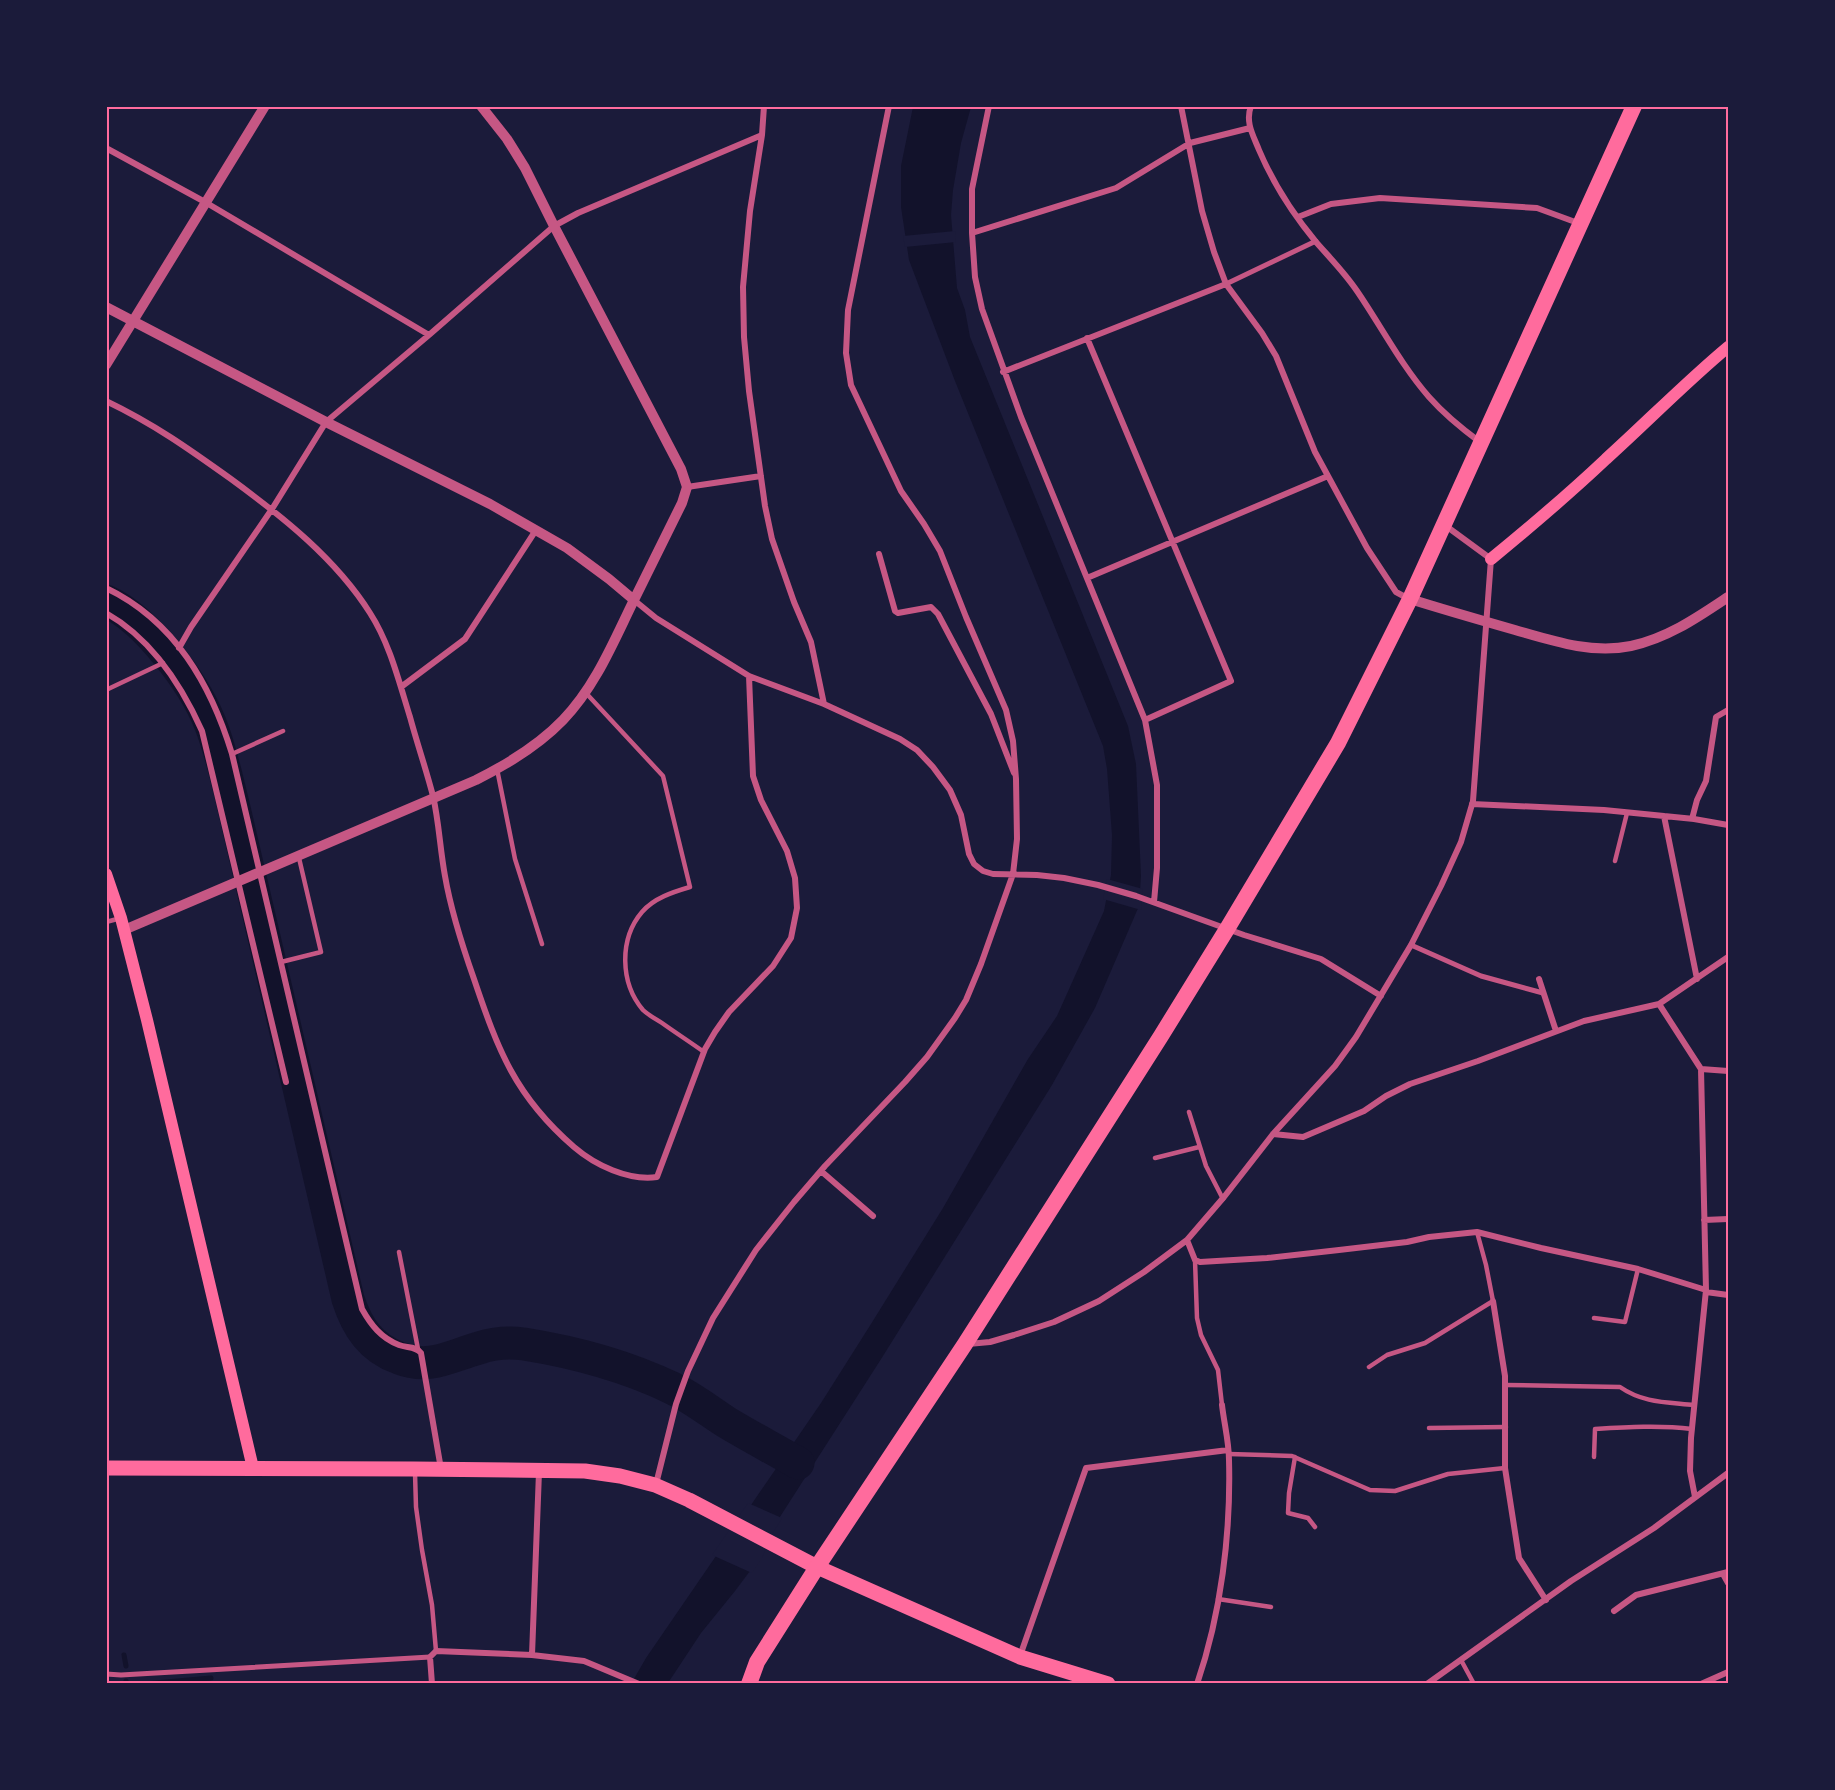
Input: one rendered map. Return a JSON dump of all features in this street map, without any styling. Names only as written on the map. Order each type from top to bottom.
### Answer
[{"type":"highway","points":[[749,1683],[757,1662],[817,1567],[964,1344],[1227,929],[1338,743],[1410,599],[1634,106]]},
{"type":"main road","points":[[1491,560],[1573,489],[1728,346]]},
{"type":"main road","points":[[106,874],[123,924],[253,1468]]},
{"type":"main road","points":[[106,1468],[585,1471],[620,1476],[656,1485],[725,1518],[817,1567],[1020,1657],[1108,1683]]},
{"type":"street","points":[[106,365],[265,106]]},
{"type":"street","points":[[123,924],[241,881],[476,780],[539,742],[564,718],[585,692],[611,648],[682,503],[687,487],[675,458],[525,168],[482,106]]},
{"type":"street","points":[[764,106],[762,135],[750,211],[743,287],[748,380],[772,539],[811,642],[824,704]]},
{"type":"street","points":[[656,1485],[676,1404],[705,1333],[750,1260],[787,1210],[927,1057],[955,1018],[966,1000],[981,964],[1013,874],[1017,839],[1016,779],[1013,741],[1006,710],[940,552],[901,491],[848,374],[846,336],[848,310],[889,106]]},
{"type":"street","points":[[989,106],[972,189],[975,277],[982,309],[1003,372],[1145,720],[1157,785],[1158,849],[1154,902]]},
{"type":"street","points":[[1181,106],[1202,212],[1226,284],[1276,356],[1314,452],[1367,548],[1396,592],[1410,599],[1485,622],[1581,648],[1610,649],[1632,646],[1660,637],[1685,625],[1728,597]]},
{"type":"street","points":[[1251,106],[1248,114],[1250,128],[1268,172],[1282,197],[1356,289],[1427,395],[1449,418],[1480,442]]},
{"type":"street","points":[[972,233],[1116,188],[1190,143],[1250,128]]},
{"type":"street","points":[[179,648],[272,509],[326,422],[554,226],[578,213],[762,135]]},
{"type":"street","points":[[106,148],[205,202],[429,335]]},
{"type":"street","points":[[1298,217],[1331,204],[1380,198],[1537,208],[1581,224]]},
{"type":"street","points":[[1003,372],[1226,284],[1316,242]]},
{"type":"street","points":[[106,307],[326,422],[490,504],[536,530],[567,548],[656,618],[749,676],[824,704],[900,739],[917,750],[950,790],[961,815],[969,854],[974,864],[983,871],[993,874],[1037,875],[1098,885],[1154,902],[1321,960],[1381,996]]},
{"type":"street","points":[[1086,338],[1231,681],[1145,720]]},
{"type":"street","points":[[106,401],[141,418],[178,441],[272,509],[321,554],[349,584],[370,614],[386,643],[401,687],[433,798],[445,878],[459,934],[493,1036],[509,1070],[531,1103],[557,1132],[584,1156],[613,1171],[646,1179],[657,1177],[704,1052],[715,1032],[729,1012],[772,966],[791,938],[797,908],[795,878],[787,851],[761,800],[753,776],[749,676]]},
{"type":"street","points":[[687,487],[761,476]]},
{"type":"street","points":[[1087,578],[1328,476]]},
{"type":"street","points":[[964,1344],[990,1342],[1014,1335],[1054,1322],[1100,1301],[1144,1272],[1187,1239],[1223,1199],[1273,1134],[1335,1066],[1356,1037],[1412,945],[1461,842],[1472,804],[1479,734],[1491,560],[1444,525]]},
{"type":"street","points":[[401,687],[465,639],[536,530]]},
{"type":"street","points":[[879,554],[895,611],[898,613],[931,607],[938,614],[990,714],[1016,779]]},
{"type":"street","points":[[106,588],[132,602],[152,618],[179,648],[200,677],[223,724],[232,754],[258,874],[281,962],[362,1309],[371,1325],[384,1336],[400,1345],[420,1351],[441,1469]]},
{"type":"street","points":[[106,613],[119,620],[139,637],[163,663],[191,706],[202,731],[241,881],[286,1082]]},
{"type":"street","points":[[1692,819],[1697,800],[1706,781],[1716,717],[1728,711]]},
{"type":"street","points":[[1472,804],[1604,810],[1728,825]]},
{"type":"street","points":[[1664,816],[1666,836],[1696,979]]},
{"type":"street","points":[[1412,945],[1480,976],[1543,993]]},
{"type":"street","points":[[1273,1134],[1303,1137],[1364,1111],[1410,1084],[1584,1021],[1659,1004],[1728,957]]},
{"type":"street","points":[[1539,979],[1556,1031]]},
{"type":"street","points":[[1659,1004],[1701,1069],[1706,1291],[1692,1429],[1690,1471],[1695,1497]]},
{"type":"street","points":[[1701,1069],[1728,1071]]},
{"type":"street","points":[[821,1171],[873,1215]]},
{"type":"street","points":[[1704,1220],[1728,1219]]},
{"type":"street","points":[[1187,1239],[1195,1260],[1200,1262],[1267,1258],[1477,1232],[1638,1269],[1706,1291],[1728,1295]]},
{"type":"street","points":[[1493,1301],[1505,1385],[1505,1468],[1519,1558],[1546,1599]]},
{"type":"street","points":[[1197,1683],[1208,1654],[1228,1526],[1228,1452],[1222,1405]]},
{"type":"street","points":[[1020,1657],[1086,1468],[1228,1452]]},
{"type":"street","points":[[532,1654],[539,1471]]},
{"type":"street","points":[[1427,1683],[1571,1581],[1654,1528],[1728,1473]]},
{"type":"street","points":[[1614,1611],[1636,1595],[1726,1573],[1728,1582]]},
{"type":"street","points":[[106,1674],[430,1657],[436,1651],[532,1654],[584,1661],[639,1683]]},
{"type":"street","points":[[430,1657],[432,1683]]},
{"type":"street","points":[[1701,1683],[1728,1672]]},
{"type":"lane","points":[[106,690],[163,663]]},
{"type":"lane","points":[[585,692],[663,776],[690,887],[671,892],[642,911],[631,929],[626,949],[625,972],[633,995],[645,1011],[704,1052]]},
{"type":"lane","points":[[232,754],[283,731]]},
{"type":"lane","points":[[497,769],[515,859],[542,944]]},
{"type":"lane","points":[[1615,861],[1627,813]]},
{"type":"lane","points":[[281,962],[321,952],[298,856]]},
{"type":"lane","points":[[106,922],[123,924]]},
{"type":"lane","points":[[1189,1112],[1198,1147],[1223,1199]]},
{"type":"lane","points":[[1155,1158],[1198,1147]]},
{"type":"lane","points":[[1369,1367],[1387,1354],[1425,1343],[1493,1301],[1477,1232]]},
{"type":"lane","points":[[399,1252],[420,1351]]},
{"type":"lane","points":[[1195,1260],[1197,1318],[1201,1335],[1218,1370],[1222,1405]]},
{"type":"lane","points":[[1594,1318],[1625,1322],[1638,1269]]},
{"type":"lane","points":[[1505,1385],[1620,1387],[1630,1395],[1649,1401],[1694,1405]]},
{"type":"lane","points":[[1429,1428],[1506,1427]]},
{"type":"lane","points":[[1594,1456],[1595,1429],[1673,1427],[1692,1429]]},
{"type":"lane","points":[[1228,1452],[1295,1457],[1370,1490],[1395,1491],[1448,1474],[1505,1468]]},
{"type":"lane","points":[[1295,1457],[1288,1513],[1308,1518],[1315,1527]]},
{"type":"lane","points":[[414,1469],[416,1507],[432,1605],[436,1651]]},
{"type":"lane","points":[[1218,1599],[1271,1607]]},
{"type":"lane","points":[[1461,1660],[1474,1683]]},
{"type":"shaded area","points":[[913,107],[971,107],[961,143],[951,215],[957,288],[965,310],[970,337],[1128,726],[1136,764],[1141,876],[1139,906],[1095,1008],[1052,1085],[769,1534],[759,1559],[701,1633],[668,1683],[631,1684],[646,1658],[821,1403],[943,1208],[1028,1059],[1057,1016],[1104,911],[1111,875],[1112,835],[1103,746],[955,381],[909,260],[901,207],[901,166]]},
{"type":"pier","points":[[955,231],[956,242],[905,247],[903,236]]},
{"type":"pier","points":[[1107,879],[1143,889],[1141,910],[1103,899]]},
{"type":"pier","points":[[748,1503],[782,1518],[752,1573],[712,1555]]},
{"type":"waterway","points":[[106,601],[137,622],[167,654],[193,690],[214,733],[224,765],[348,1299],[366,1335],[389,1354],[420,1363],[440,1361],[485,1346],[507,1343],[543,1347],[600,1361],[654,1380],[679,1392],[798,1463]]},
{"type":"waterway","points":[[124,1655],[126,1666]]},
{"type":"waterway","points":[[144,1684],[211,1678]]}]
